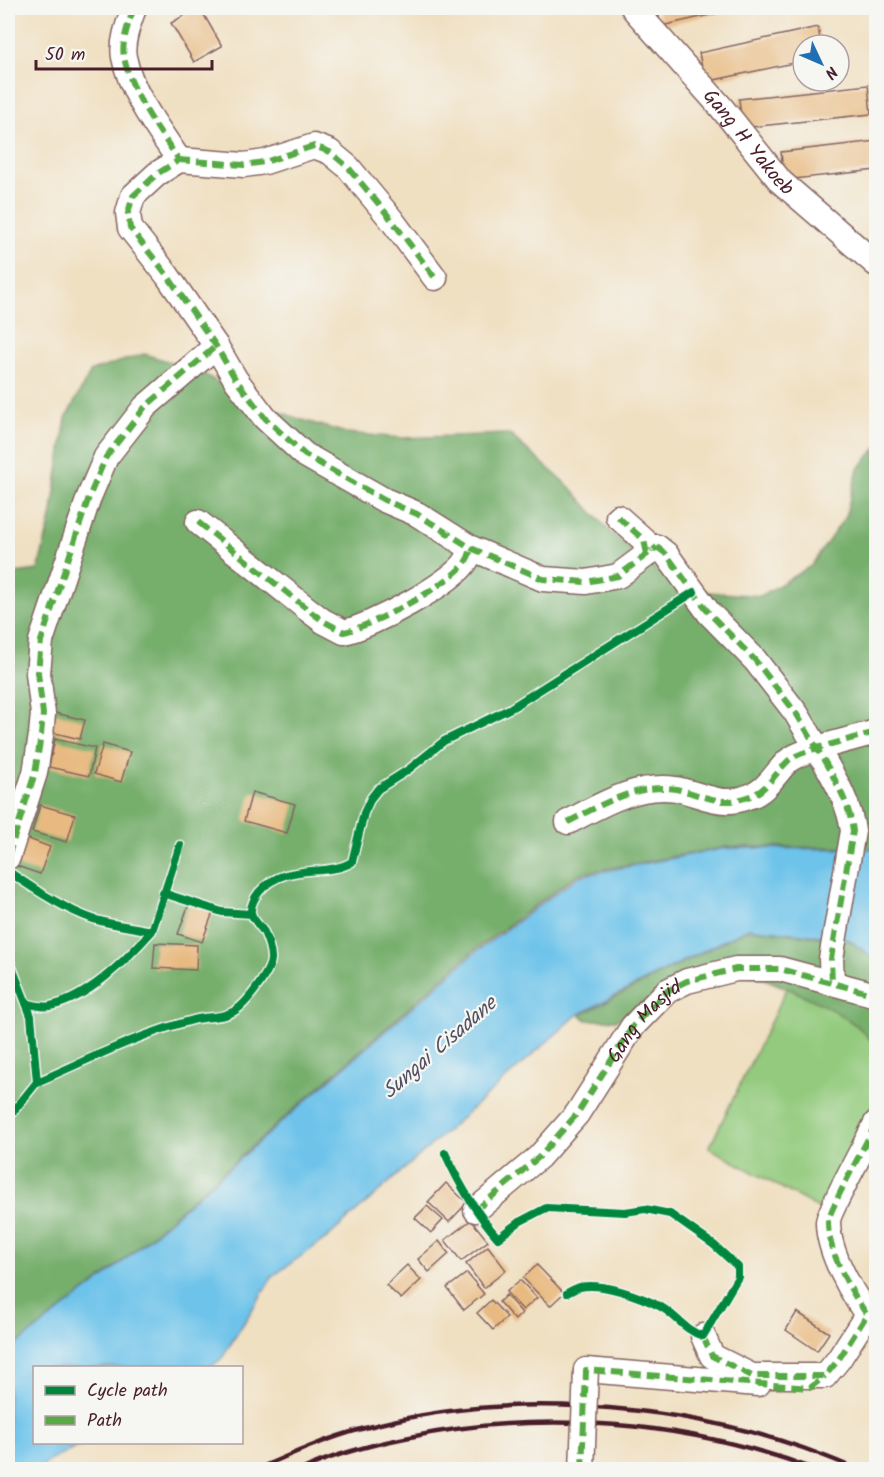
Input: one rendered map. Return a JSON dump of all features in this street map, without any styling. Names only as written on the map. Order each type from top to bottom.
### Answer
[{"type":"street","points":[[134,8],[125,39],[124,56],[145,109],[178,160]]},
{"type":"street","name":"Gang H Yakoeb","points":[[633,8],[722,107],[781,182],[876,264]]},
{"type":"street","points":[[435,278],[348,167],[330,152],[314,146],[265,162],[244,165],[178,160],[157,174],[133,196],[128,213],[130,228],[167,275],[216,346],[236,380],[266,418],[305,455],[384,500],[417,514],[471,548],[543,579],[586,582],[618,576],[657,547]]},
{"type":"street","points":[[8,857],[35,773],[41,735],[43,714],[38,673],[41,641],[89,497],[106,457],[144,407],[216,346]]},
{"type":"street","points":[[618,517],[644,540],[647,554],[657,547]]},
{"type":"street","points":[[198,522],[323,621],[344,632],[384,616],[445,581],[466,562],[471,548]]},
{"type":"street","points":[[657,547],[666,554],[709,613],[755,660],[796,712],[840,788],[851,813],[853,831],[831,959],[832,983]]},
{"type":"street","points":[[568,822],[616,799],[634,792],[652,789],[674,789],[728,802],[752,796],[767,786],[788,762],[798,755],[876,732]]},
{"type":"street","name":"Gang Masjid","points":[[477,1210],[538,1157],[577,1114],[633,1026],[667,991],[687,981],[736,969],[780,969],[876,995]]},
{"type":"street","points":[[582,1470],[586,1370],[810,1388],[825,1376],[839,1359],[867,1315],[850,1290],[831,1242],[827,1220],[876,1123]]},
{"type":"street","points":[[703,1336],[712,1356],[752,1376],[825,1376]]},
{"type":"green space","points":[[144,354],[197,370],[242,397],[296,418],[346,433],[401,438],[509,434],[572,489],[609,531],[656,570],[708,592],[761,596],[811,566],[845,517],[858,469],[876,448],[876,848],[727,847],[578,874],[471,953],[111,1271],[8,1351],[8,574],[38,570],[51,518],[66,418],[91,371]]},
{"type":"green space","points":[[748,929],[848,940],[876,961],[876,1046],[857,1026],[829,1008],[735,967],[616,1020],[587,1020],[580,1015]]},
{"type":"green space","points":[[790,982],[876,1020],[876,1102],[820,1209],[709,1148]]},
{"type":"water","name":"Sungai Cisadane","points":[[726,848],[876,849],[876,960],[848,939],[748,928],[577,1015],[328,1237],[273,1276],[222,1358],[212,1366],[33,1366],[33,1444],[81,1444],[45,1463],[40,1469],[8,1469],[8,1355],[11,1349],[111,1272],[473,954],[579,876]]},
{"type":"building","points":[[200,8],[222,46],[194,62],[171,23]]},
{"type":"building","points":[[657,8],[740,8],[661,26]]},
{"type":"building","points":[[818,27],[819,33],[791,33],[791,64],[705,82],[699,53]]},
{"type":"building","points":[[868,85],[871,114],[742,128],[739,99],[794,93],[851,93],[851,87]]},
{"type":"building","points":[[876,141],[876,170],[784,180],[781,152]]},
{"type":"building","points":[[55,713],[85,720],[80,739],[51,732]]},
{"type":"building","points":[[55,739],[95,748],[89,776],[49,767]]},
{"type":"building","points":[[103,744],[130,752],[121,782],[94,774]]},
{"type":"building","points":[[252,792],[295,804],[287,833],[244,821]]},
{"type":"building","points":[[40,805],[75,815],[67,842],[32,832]]},
{"type":"building","points":[[21,836],[50,847],[40,874],[11,864]]},
{"type":"building","points":[[189,904],[213,912],[202,942],[178,934]]},
{"type":"building","points":[[155,943],[197,945],[196,970],[153,968]]},
{"type":"building","points":[[446,1183],[467,1203],[449,1222],[428,1202]]},
{"type":"building","points":[[427,1206],[443,1220],[431,1233],[415,1218]]},
{"type":"building","points":[[471,1220],[488,1241],[461,1261],[445,1240]]},
{"type":"building","points":[[439,1241],[449,1254],[429,1272],[418,1259]]},
{"type":"building","points":[[488,1246],[506,1270],[484,1288],[466,1264]]},
{"type":"building","points":[[407,1265],[421,1280],[401,1299],[386,1285]]},
{"type":"building","points":[[537,1265],[564,1293],[550,1306],[523,1278]]},
{"type":"building","points":[[467,1273],[484,1294],[464,1310],[447,1288]]},
{"type":"building","points":[[520,1280],[537,1298],[523,1310],[506,1292]]},
{"type":"building","points":[[506,1295],[522,1313],[515,1320],[499,1302]]},
{"type":"building","points":[[491,1300],[507,1317],[493,1330],[477,1313]]},
{"type":"building","points":[[797,1312],[829,1333],[817,1351],[786,1330]]},
{"type":"railway","points":[[255,1470],[323,1441],[365,1428],[417,1416],[472,1409],[528,1406],[585,1406],[642,1411],[698,1420],[752,1432],[803,1448],[857,1470]]},
{"type":"railway","points":[[301,1470],[326,1459],[405,1438],[457,1429],[561,1422],[614,1425],[717,1440],[768,1453],[817,1470]]},
{"type":"marked path","points":[[134,8],[124,45],[124,57],[128,71],[139,98],[179,160],[157,174],[133,196],[128,213],[130,228],[167,275],[216,346],[236,380],[265,418],[305,455],[384,500],[417,514],[471,548],[543,579],[586,582],[618,576],[657,547]]},
{"type":"marked path","points":[[179,160],[244,165],[265,162],[314,146],[330,152],[348,167],[435,278]]},
{"type":"marked path","points":[[8,857],[35,773],[41,735],[43,714],[38,673],[41,641],[89,497],[106,457],[145,407],[216,346]]},
{"type":"marked path","points":[[618,517],[644,540],[647,554],[652,550]]},
{"type":"marked path","points":[[198,522],[323,621],[344,632],[372,622],[429,592],[458,570],[467,559],[471,548]]},
{"type":"marked path","points":[[657,547],[666,554],[709,613],[755,660],[796,713],[817,748],[876,732]]},
{"type":"marked path","points":[[568,822],[620,797],[647,789],[676,789],[723,801],[741,799],[760,791],[791,759],[817,748],[844,798],[853,831],[831,959],[832,983]]},
{"type":"marked path","points":[[476,1210],[539,1157],[577,1114],[633,1026],[667,991],[687,981],[736,969],[780,969],[876,995]]},
{"type":"marked path","points":[[703,1336],[712,1356],[752,1376],[825,1376],[839,1359],[867,1315],[836,1259],[828,1222],[841,1190],[876,1123]]},
{"type":"marked path","points":[[582,1470],[586,1370],[810,1388],[825,1376]]},
{"type":"marked path","points":[[660,1470],[669,1466],[673,1470]]},
{"type":"cycle path","points":[[37,1082],[153,1032],[193,1020],[223,1016],[240,1007],[259,984],[270,963],[270,952],[264,932],[251,913],[257,894],[269,882],[293,873],[342,867],[352,862],[364,813],[378,789],[408,770],[444,741],[511,708],[694,592]]},
{"type":"cycle path","points":[[152,931],[180,845]]},
{"type":"cycle path","points":[[8,871],[49,898],[82,915],[107,923],[152,931],[131,954],[92,987],[64,1002],[47,1007],[26,1003]]},
{"type":"cycle path","points":[[163,893],[222,912],[251,914]]},
{"type":"cycle path","points":[[8,957],[31,1016],[37,1082],[8,1118]]},
{"type":"cycle path","points":[[445,1153],[482,1219],[498,1238],[519,1222],[546,1208],[625,1212],[645,1209],[670,1214],[714,1245],[738,1267],[738,1277],[703,1336],[691,1330],[661,1307],[622,1291],[589,1286],[578,1287],[567,1293]]}]
